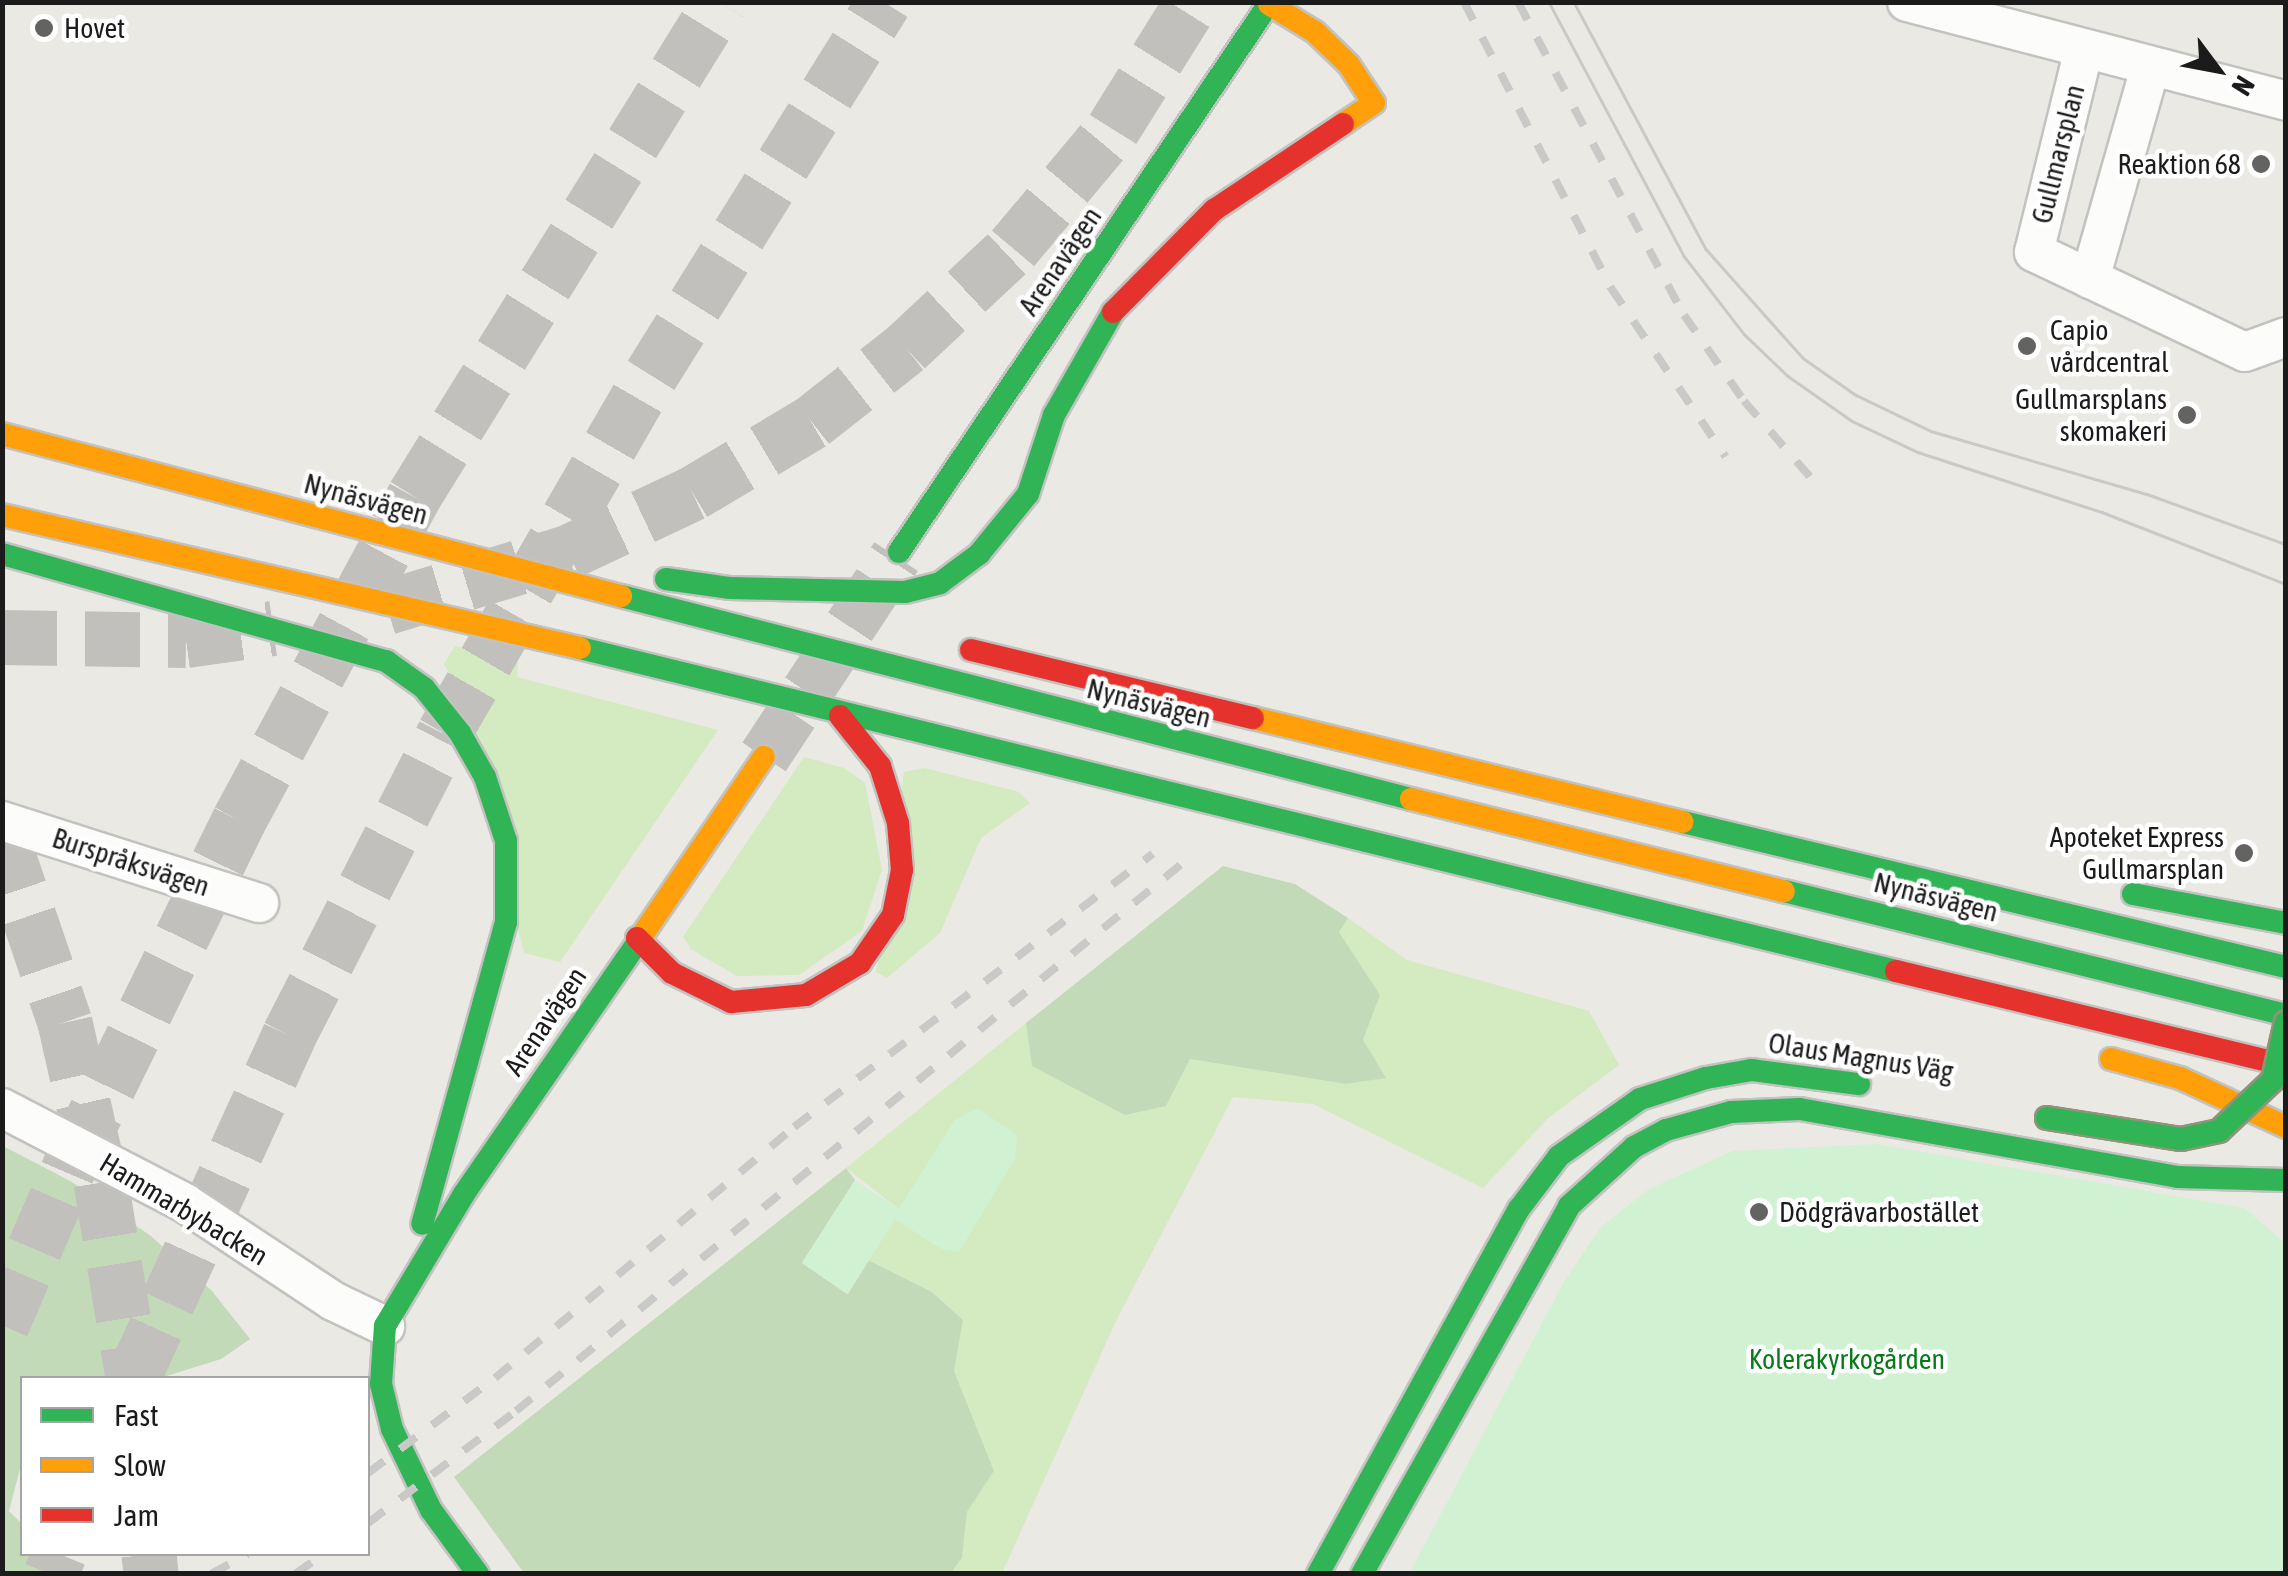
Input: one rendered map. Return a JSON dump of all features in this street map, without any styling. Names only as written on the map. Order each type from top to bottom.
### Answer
[{"type":"main road","name":"Arenavägen","points":[[1248,2],[889,551],[1269,3]]},
{"type":"main road","points":[[430,546],[730,588],[905,592],[940,583],[966,566],[1028,494],[1054,415],[1096,335],[1135,285],[1214,210],[1374,104],[1349,65],[1315,32],[1269,3]]},
{"type":"main road","name":"Nynäsvägen","points":[[2,434],[1100,722],[2286,1018]]},
{"type":"main road","points":[[2,515],[416,606],[840,716],[1731,928],[2279,1073]]},
{"type":"main road","points":[[2,554],[386,660],[424,688],[460,733],[485,777],[506,840],[506,922],[422,1224]]},
{"type":"main road","points":[[730,588],[844,618]]},
{"type":"main road","points":[[940,642],[1570,798],[2286,967]]},
{"type":"main road","points":[[637,938],[672,973],[732,1002],[806,995],[860,963],[893,915],[901,855],[880,766],[840,716]]},
{"type":"main road","name":"Arenavägen","points":[[368,1325],[464,1194],[764,756]]},
{"type":"main road","points":[[1570,798],[1744,811]]},
{"type":"main road","points":[[2102,887],[2286,923]]},
{"type":"main road","points":[[1731,928],[1924,1004]]},
{"type":"main road","points":[[2286,1018],[2279,1073],[2286,1111]]},
{"type":"main road","name":"Arenavägen","points":[[368,1325],[422,1224],[539,1041]]},
{"type":"main road","points":[[2088,1053],[2180,1078],[2286,1127]]},
{"type":"main road","name":"Olaus Magnus Väg","points":[[1318,1574],[1520,1209],[1559,1156],[1640,1099],[1706,1078],[1752,1070],[1881,1088]]},
{"type":"main road","points":[[2038,1116],[2181,1139],[2219,1131],[2279,1073]]},
{"type":"main road","points":[[1362,1574],[1569,1206],[1634,1148],[1666,1130],[1730,1112],[1800,1109],[2043,1148],[2178,1176],[2286,1180]]},
{"type":"main road","points":[[368,1325],[392,1429],[431,1510],[478,1574]]},
{"type":"street","name":"Gullmarsplan","points":[[1907,3],[2083,53],[2286,101]]},
{"type":"street","name":"Gullmarsplan","points":[[2083,53],[2034,252],[2245,352],[2286,337]]},
{"type":"street","points":[[2090,279],[2150,69]]},
{"type":"street","name":"Burspråksvägen","points":[[2,821],[259,903]]},
{"type":"street","name":"Hammarbybacken","points":[[2,1108],[185,1203],[368,1325]]},
{"type":"green space","points":[[455,646],[518,662],[517,677],[718,730],[560,962],[524,953],[460,692],[444,664]]},
{"type":"green space","points":[[804,757],[844,768],[865,783],[882,870],[862,931],[799,975],[737,976],[691,949],[683,937]]},
{"type":"green space","points":[[925,768],[1019,792],[1030,803],[981,838],[940,933],[887,978],[876,972],[904,772]]},
{"type":"green space","points":[[1223,866],[1295,884],[1348,918],[1339,932],[1380,995],[1363,1040],[1386,1078],[1346,1084],[1190,1059],[1166,1106],[1125,1115],[1032,1066],[1026,1023]]},
{"type":"green space","points":[[1348,918],[1407,960],[1589,1011],[1619,1065],[1547,1119],[1483,1188],[1313,1104],[1233,1097],[1116,1321],[1002,1573],[950,1573],[962,1558],[967,1512],[994,1471],[954,1371],[963,1320],[932,1292],[868,1260],[895,1219],[942,1249],[955,1120],[899,1209],[846,1168],[1026,1023],[1032,1066],[1078,1087],[1166,1106],[1190,1059],[1346,1084],[1385,1078],[1363,1040],[1380,995],[1339,932]]},
{"type":"green space","points":[[977,1108],[1017,1135],[1015,1159],[959,1252],[942,1249],[895,1219],[848,1294],[802,1263],[855,1180],[899,1209],[955,1120]]},
{"type":"green space","name":"Kolerakyrkogården","points":[[1877,1144],[2244,1208],[2285,1243],[2285,1573],[1409,1574],[1565,1280],[1601,1227],[1649,1189],[1733,1151]]},
{"type":"green space","points":[[3,1146],[72,1182],[151,1236],[212,1291],[250,1339],[221,1359],[166,1376],[20,1376],[20,1469],[9,1511],[20,1522],[20,1556],[55,1556],[61,1573],[3,1573]]},
{"type":"green space","points":[[846,1168],[855,1180],[802,1263],[847,1294],[868,1260],[932,1292],[963,1320],[954,1371],[994,1471],[967,1512],[962,1558],[950,1574],[524,1573],[454,1477]]},
{"type":"tunnel","points":[[2,1325],[72,1161],[239,820],[414,496],[720,2]]},
{"type":"tunnel","points":[[134,1376],[289,1035],[444,733],[651,375],[884,2]]},
{"type":"tunnel","points":[[387,607],[568,552],[693,493],[812,422],[906,348],[1013,248],[1113,129],[1192,2]]},
{"type":"tunnel","points":[[764,757],[896,557]]},
{"type":"tunnel","points":[[2,637],[186,640],[273,628]]},
{"type":"tunnel","points":[[2,837],[65,1022],[101,1182],[133,1376]]},
{"type":"tunnel","points":[[51,1574],[58,1556]]},
{"type":"tunnel","points":[[149,1556],[151,1574]]},
{"type":"tram line","points":[[1549,2],[1684,256],[1744,334],[1788,376],[1852,421],[1918,452],[2102,512],[2286,584]]},
{"type":"tram line","points":[[1574,2],[1706,249],[1803,358],[1856,395],[1931,431],[2147,494],[2282,543]]},
{"type":"railway","points":[[1464,2],[1611,288],[1726,457]]},
{"type":"railway","points":[[1518,2],[1684,315],[1744,401],[1811,478]]},
{"type":"railway","points":[[370,1472],[495,1378],[794,1127],[1153,854]]},
{"type":"railway","points":[[370,1521],[516,1411],[1184,862]]},
{"type":"railway","points":[[211,1574],[244,1556]]},
{"type":"railway","points":[[295,1574],[321,1556]]},
{"type":"traffic: fast","points":[[899,552],[1270,2]]},
{"type":"traffic: fast","points":[[666,579],[730,588],[905,592],[940,583],[979,554],[1028,494],[1054,415],[1113,312]]},
{"type":"traffic: fast","points":[[2,554],[386,661],[424,688],[460,733],[485,777],[506,841],[506,922],[422,1224]]},
{"type":"traffic: fast","points":[[621,596],[1411,799]]},
{"type":"traffic: fast","points":[[580,648],[1896,971]]},
{"type":"traffic: fast","points":[[1683,822],[2286,967]]},
{"type":"traffic: fast","points":[[1784,891],[2286,1015]]},
{"type":"traffic: fast","points":[[2133,894],[2286,923]]},
{"type":"traffic: fast","points":[[478,1574],[431,1510],[392,1429],[381,1384],[385,1326],[464,1194],[641,937]]},
{"type":"traffic: fast","points":[[2047,1118],[2181,1139],[2219,1131],[2273,1080],[2286,1022]]},
{"type":"traffic: fast","points":[[1318,1574],[1519,1209],[1559,1156],[1640,1099],[1706,1078],[1752,1070],[1859,1084]]},
{"type":"traffic: fast","points":[[1362,1574],[1569,1206],[1634,1147],[1666,1130],[1731,1112],[1800,1109],[2178,1177],[2286,1180]]},
{"type":"traffic: slow","points":[[1269,4],[1315,32],[1349,65],[1374,103],[1343,124]]},
{"type":"traffic: slow","points":[[2,434],[621,596]]},
{"type":"traffic: slow","points":[[2,515],[580,648]]},
{"type":"traffic: slow","points":[[1253,718],[1683,822]]},
{"type":"traffic: slow","points":[[641,937],[764,757]]},
{"type":"traffic: slow","points":[[1411,799],[1784,891]]},
{"type":"traffic: slow","points":[[2111,1059],[2180,1078],[2286,1127]]},
{"type":"traffic: jam","points":[[1113,312],[1214,210],[1343,124]]},
{"type":"traffic: jam","points":[[971,650],[1253,718]]},
{"type":"traffic: jam","points":[[637,938],[672,973],[731,1002],[806,995],[860,963],[893,915],[902,870],[898,823],[880,766],[840,716]]},
{"type":"traffic: jam","points":[[1896,971],[2286,1065]]},
{"type":"place","name":"Hovet","points":[[44,28]]},
{"type":"place","name":"Reaktion 68","points":[[2261,164]]},
{"type":"place","name":"Capio vårdcentral","points":[[2027,346]]},
{"type":"place","name":"Gullmarsplans skomakeri","points":[[2187,415]]},
{"type":"place","name":"Apoteket Express Gullmarsplan","points":[[2244,853]]},
{"type":"place","name":"Dödgrävarbostället","points":[[1759,1212]]}]
